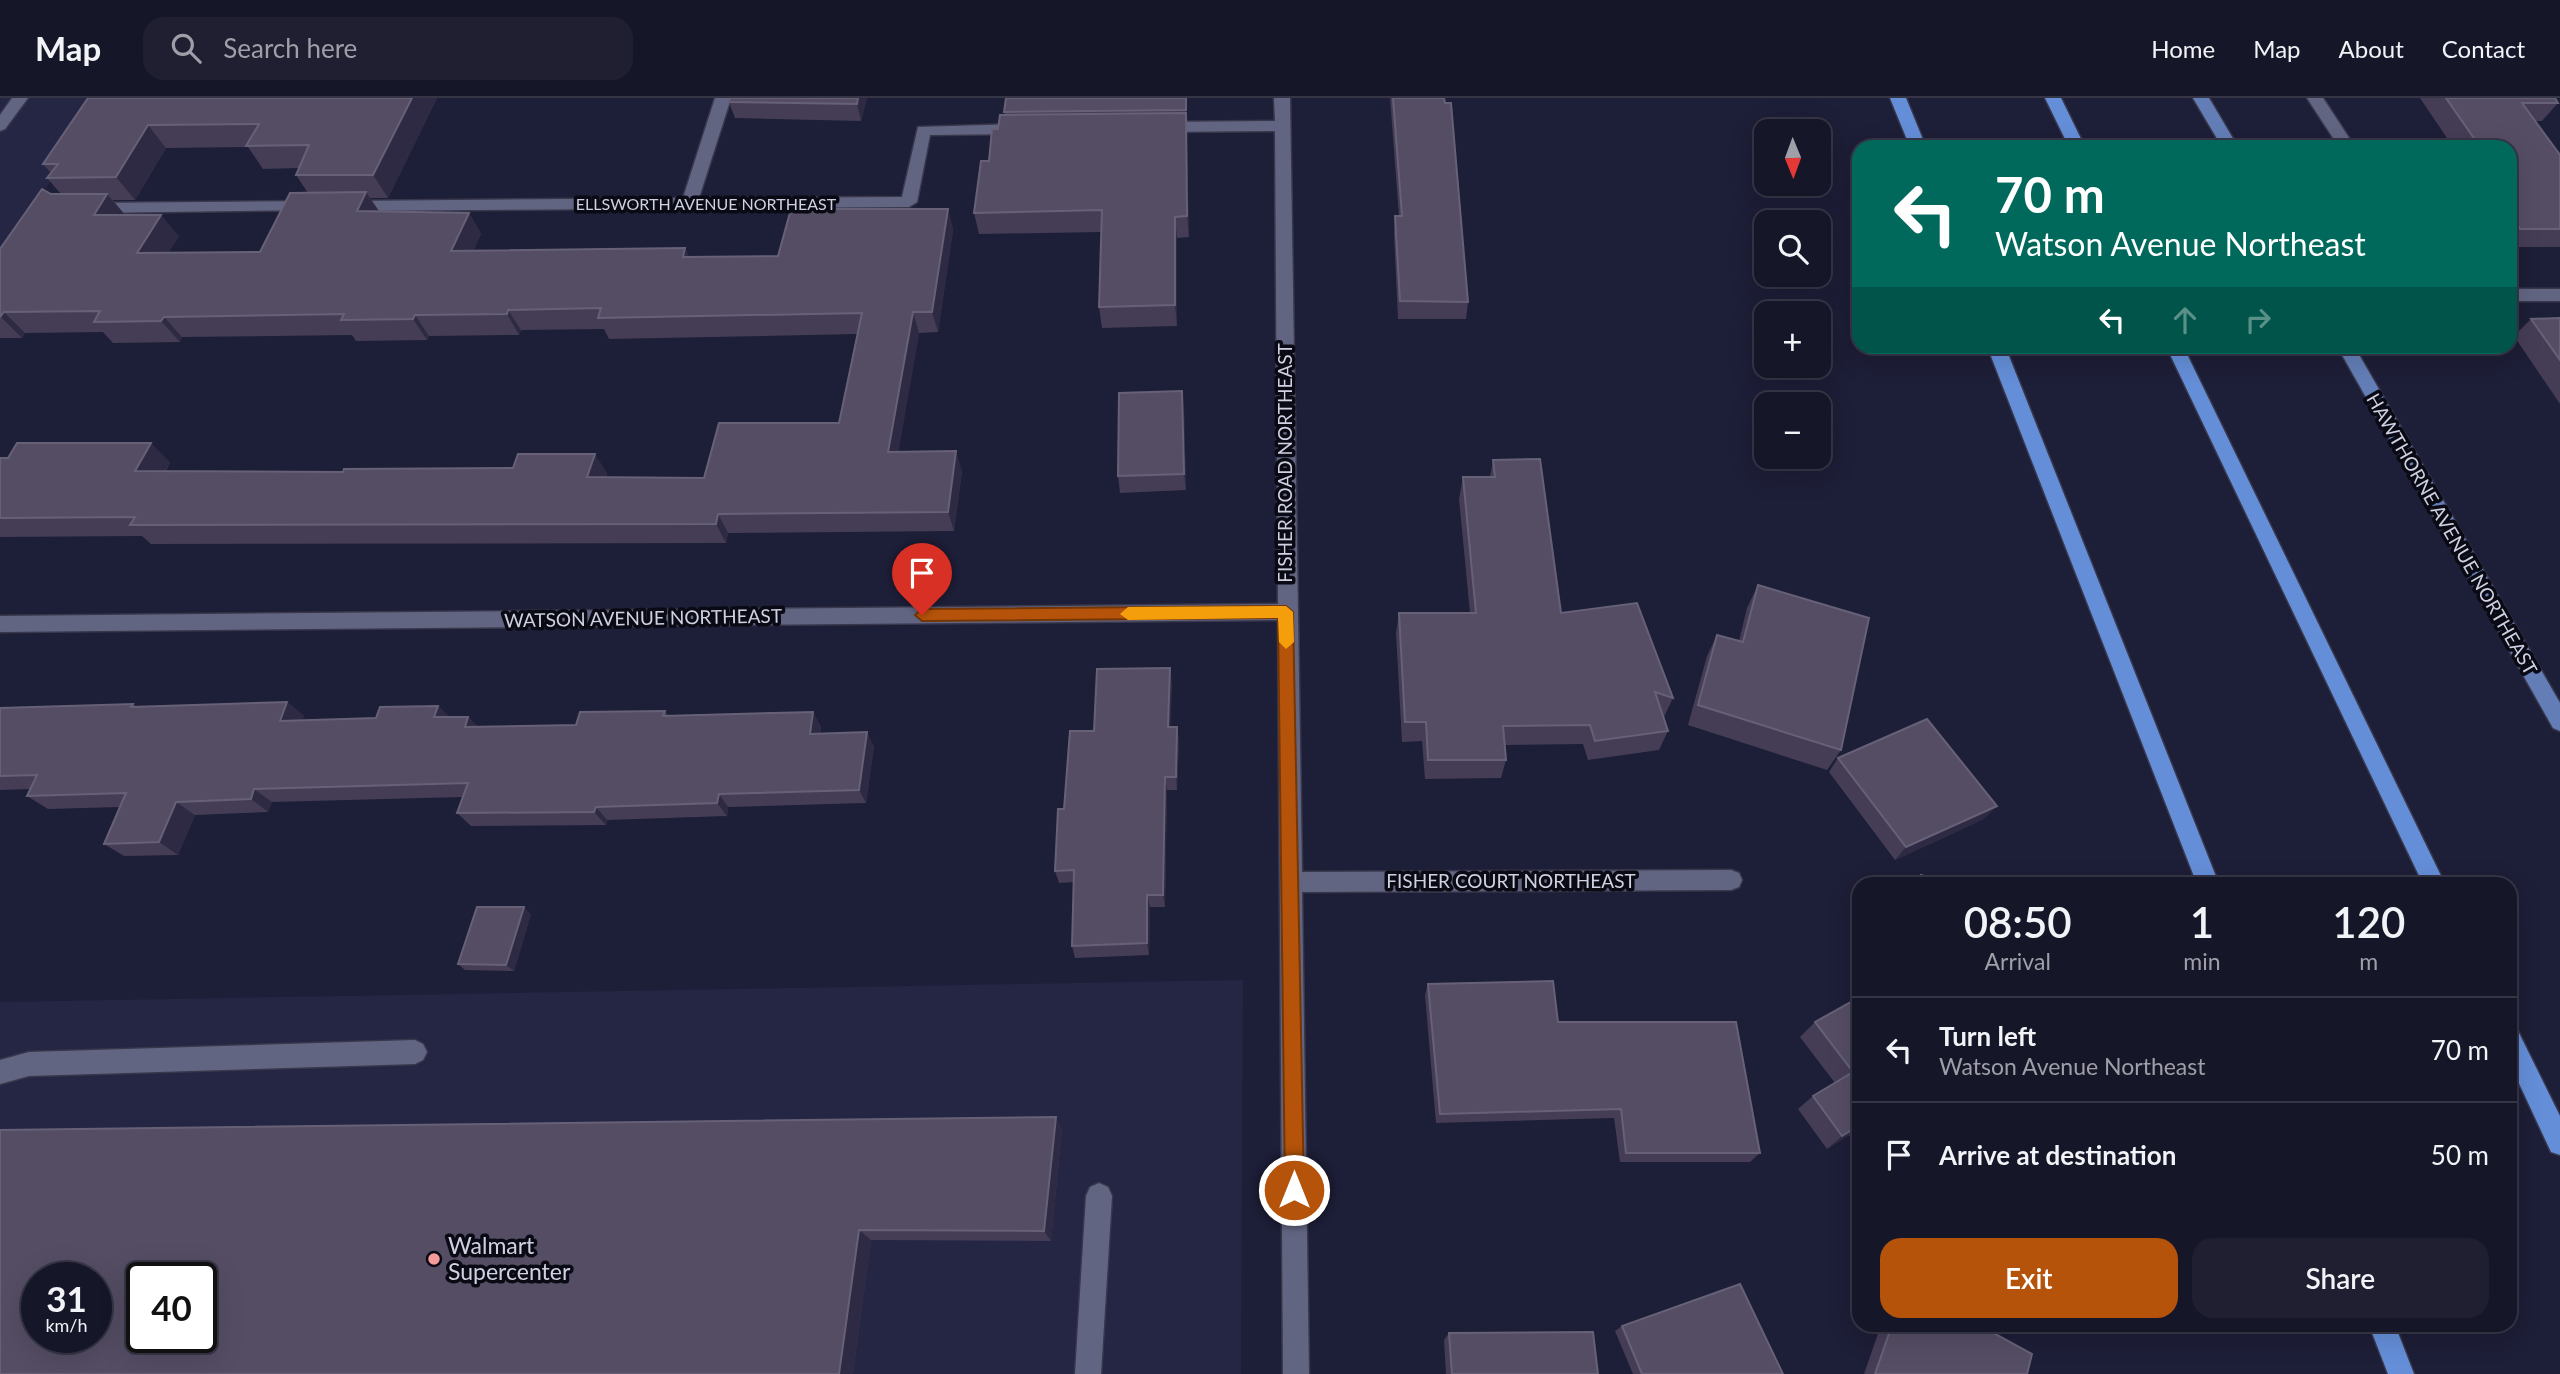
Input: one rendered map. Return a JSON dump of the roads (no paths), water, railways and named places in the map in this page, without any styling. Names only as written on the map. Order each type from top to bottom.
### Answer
[{"type":"highway","points":[[1898,98],[1915,140]]},
{"type":"highway","points":[[2053,98],[2074,140]]},
{"type":"highway","points":[[1999,354],[2205,877]]},
{"type":"highway","points":[[2178,354],[2431,877]]},
{"type":"highway","points":[[2517,1054],[2560,1143]]},
{"type":"highway","points":[[2385,1332],[2401,1374]]},
{"type":"main road","points":[[2201,98],[2226,140]]},
{"type":"main road","name":"HAWTHORNE AVENUE NORTHEAST","points":[[2350,354],[2560,722]]},
{"type":"street","points":[[0,126],[20,98]]},
{"type":"street","points":[[689,204],[723,98]]},
{"type":"street","name":"FISHER ROAD NORTHEAST","points":[[1282,98],[1296,1374]]},
{"type":"street","points":[[2315,98],[2342,140]]},
{"type":"street","points":[[1148,128],[1282,126]]},
{"type":"street","name":"ELLSWORTH AVENUE NORTHEAST","points":[[70,208],[909,202],[923,130],[1040,128]]},
{"type":"street","points":[[2517,295],[2560,295]]},
{"type":"street","name":"WATSON AVENUE NORTHEAST","points":[[0,624],[1286,612]]},
{"type":"street","name":"FISHER COURT NORTHEAST","points":[[1292,882],[1731,880]]},
{"type":"street","points":[[0,1072],[29,1064],[415,1052]]},
{"type":"street","points":[[1088,1374],[1099,1196]]},
{"type":"place","name":"Walmart Supercenter","points":[[434,1259]]}]
